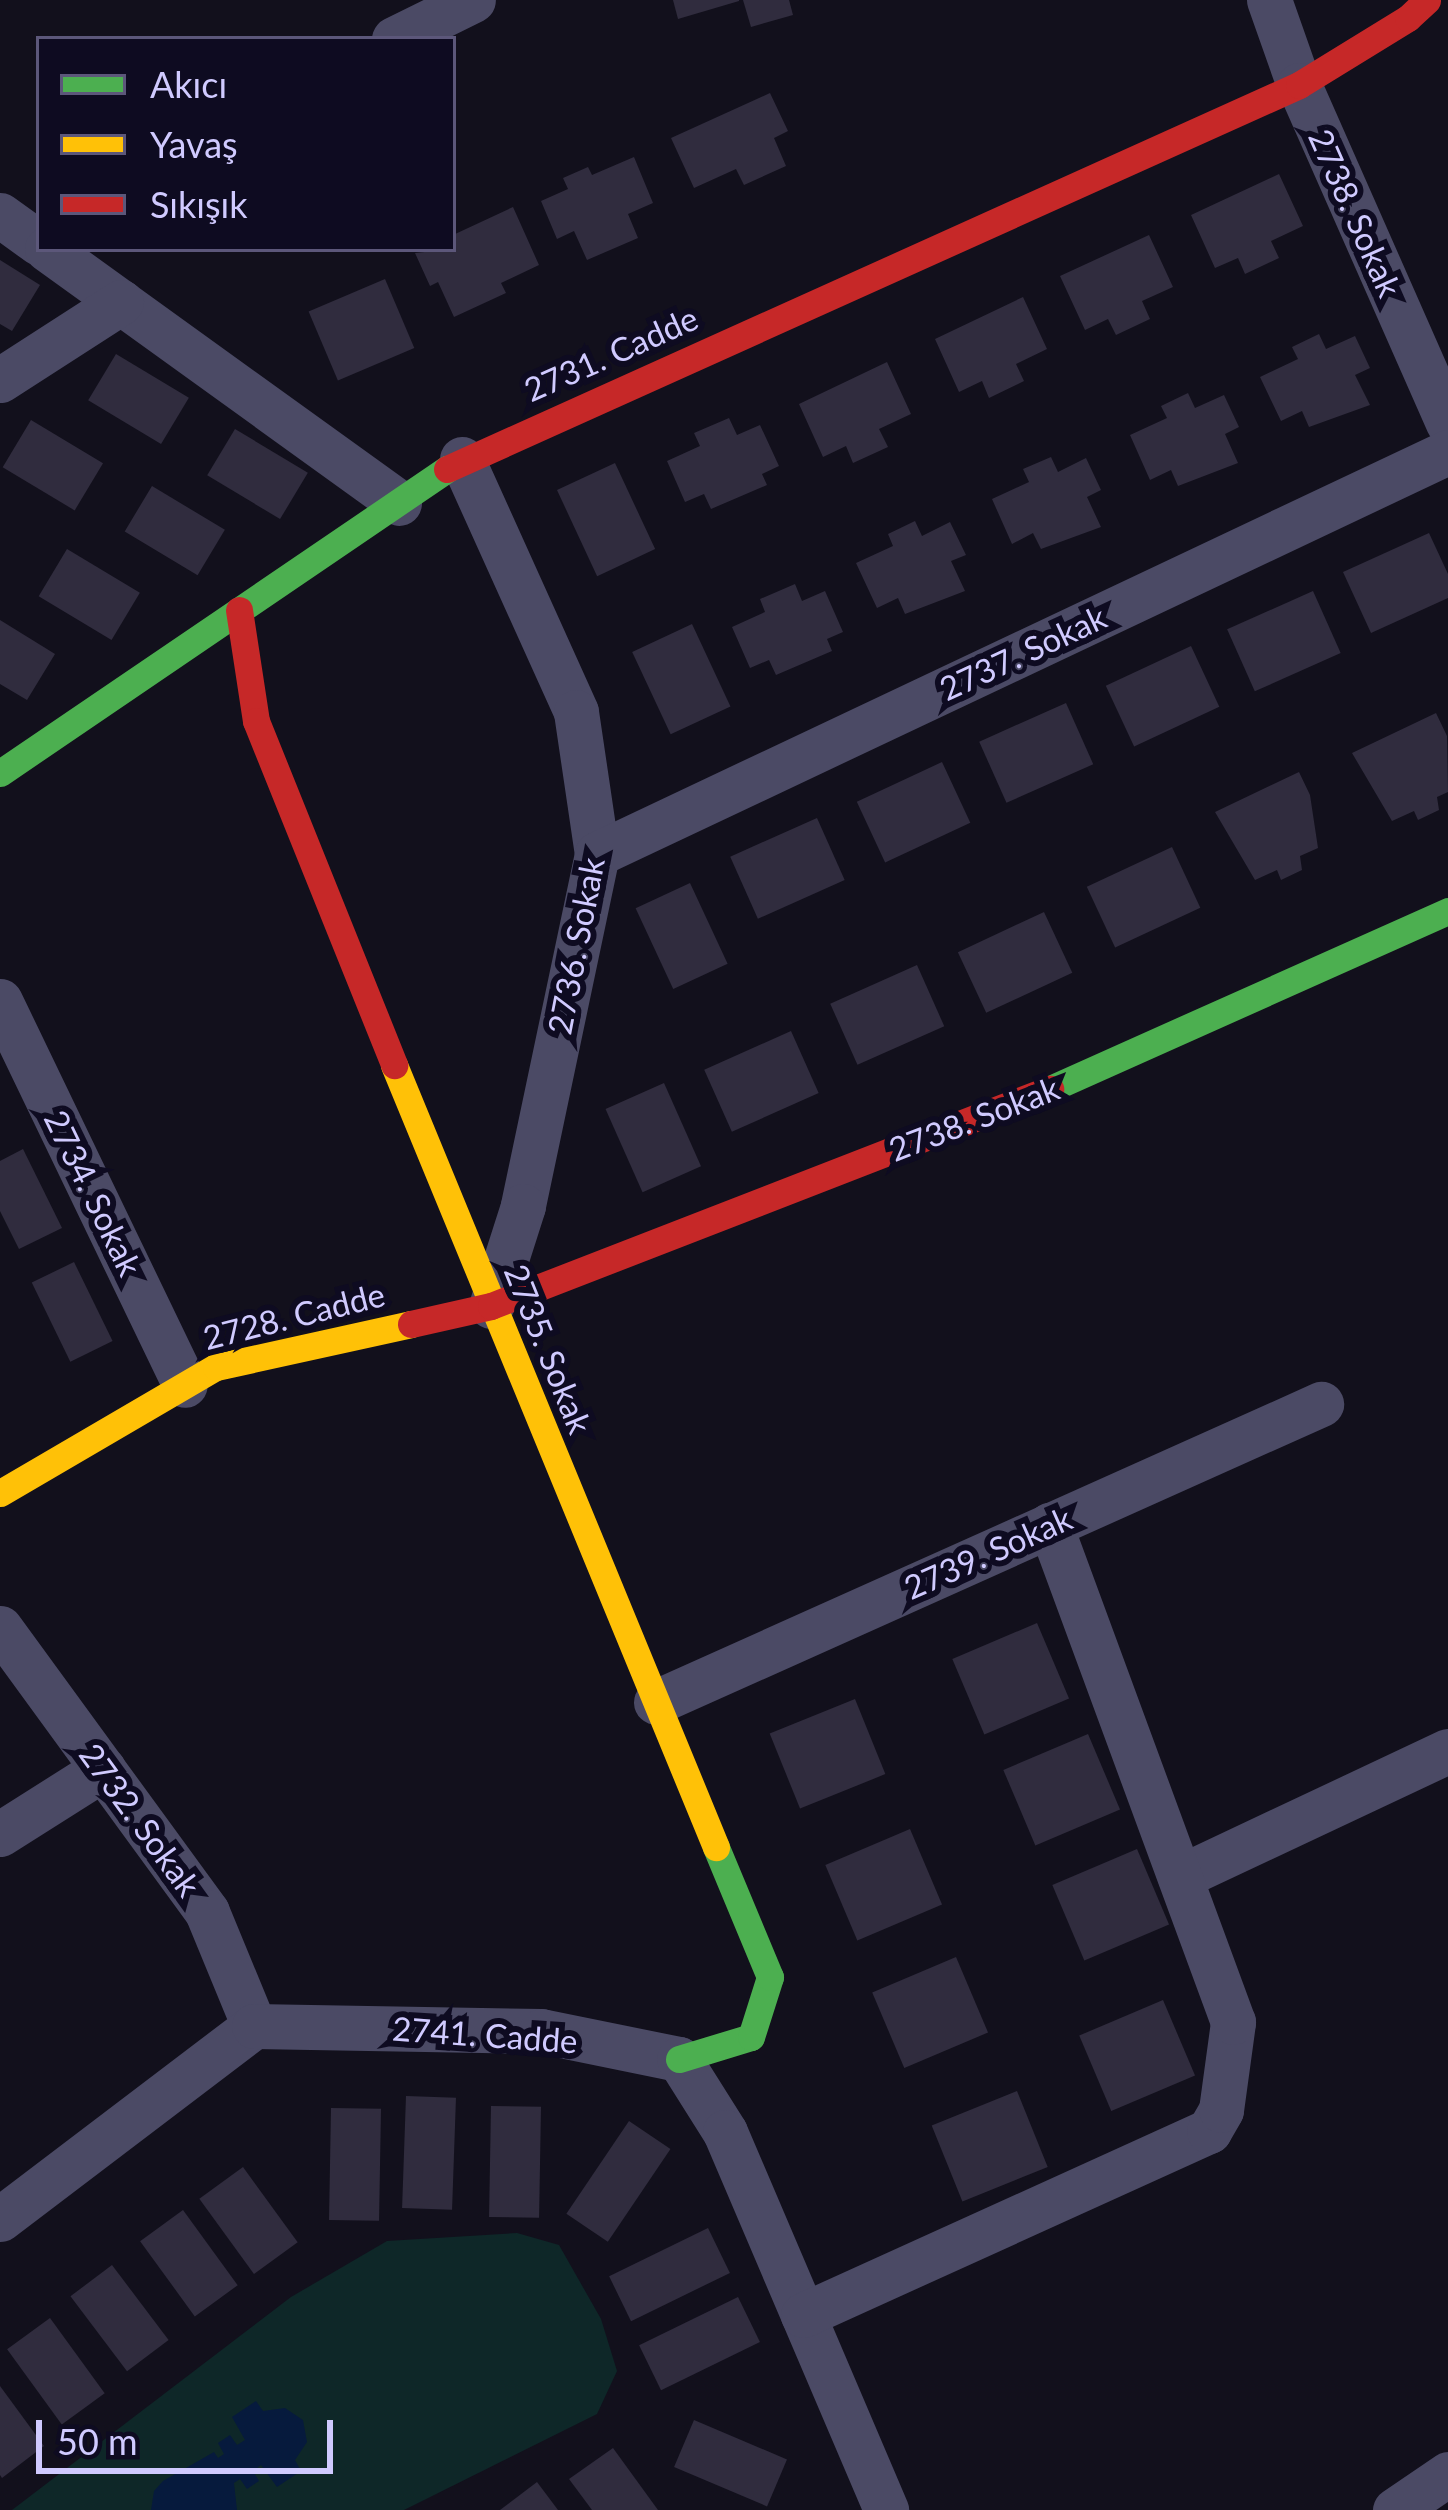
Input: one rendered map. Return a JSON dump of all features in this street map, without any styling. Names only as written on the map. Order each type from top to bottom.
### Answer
[{"type":"street","points":[[400,36],[473,0]]},
{"type":"street","name":"2738. Sokak","points":[[1269,0],[1299,85],[1448,423]]},
{"type":"street","name":"2731. Cadde","points":[[0,773],[462,460],[1299,85],[1408,18],[1427,0]]},
{"type":"street","points":[[54,252],[399,502]]},
{"type":"street","points":[[0,380],[121,302]]},
{"type":"street","name":"2737. Sokak","points":[[597,854],[1448,452]]},
{"type":"street","name":"2736. Sokak","points":[[462,460],[576,712],[597,854],[524,1206],[491,1306]]},
{"type":"street","name":"2735. Sokak","points":[[239,610],[256,721],[491,1306],[770,1977],[751,2037],[679,2059]]},
{"type":"street","name":"2738. Sokak","points":[[491,1306],[1086,1076],[1448,910]]},
{"type":"street","name":"2734. Sokak","points":[[0,1000],[185,1385]]},
{"type":"street","name":"2728. Cadde","points":[[0,1493],[216,1367],[491,1306]]},
{"type":"street","name":"2739. Sokak","points":[[656,1702],[1322,1404]]},
{"type":"street","points":[[803,2315],[1209,2131],[1229,2078],[1233,2022],[1049,1525]]},
{"type":"street","name":"2732. Sokak","points":[[0,1628],[207,1912],[254,2026]]},
{"type":"street","points":[[1180,1877],[1448,1751]]},
{"type":"street","points":[[0,1834],[103,1769]]},
{"type":"street","points":[[0,2219],[254,2026]]},
{"type":"street","name":"2741. Cadde","points":[[254,2026],[541,2031],[679,2059]]},
{"type":"street","points":[[679,2059],[725,2132],[882,2509]]},
{"type":"street","points":[[1395,2510],[1448,2474]]},
{"type":"green space","points":[[517,2233],[559,2245],[601,2319],[617,2371],[597,2414],[404,2510],[12,2510],[291,2297],[387,2241]]},
{"type":"water","points":[[256,2401],[263,2411],[285,2408],[303,2420],[307,2442],[295,2460],[301,2471],[277,2487],[261,2465],[253,2471],[259,2481],[247,2489],[240,2479],[234,2483],[237,2510],[151,2510],[154,2491],[163,2481],[214,2452],[218,2458],[224,2454],[218,2443],[230,2435],[237,2445],[245,2440],[232,2417]]},
{"type":"building","points":[[673,0],[739,0],[739,1],[678,19]]},
{"type":"building","points":[[743,0],[789,0],[793,15],[751,27]]},
{"type":"building","points":[[770,93],[788,131],[774,138],[786,166],[744,185],[736,169],[694,188],[671,138]]},
{"type":"building","points":[[634,157],[653,203],[628,214],[638,238],[587,260],[574,231],[557,239],[541,201],[568,189],[563,178],[588,167],[592,175]]},
{"type":"building","points":[[1279,174],[1303,226],[1271,241],[1279,258],[1245,274],[1238,258],[1215,268],[1191,215]]},
{"type":"building","points":[[513,207],[539,265],[501,283],[506,293],[454,317],[438,282],[430,286],[415,253],[456,252],[456,234]]},
{"type":"building","points":[[1149,235],[1173,287],[1142,301],[1150,319],[1116,335],[1108,319],[1085,330],[1060,276]]},
{"type":"building","points":[[0,260],[40,285],[12,331],[0,324]]},
{"type":"building","points":[[385,279],[414,348],[338,380],[309,311]]},
{"type":"building","points":[[1023,297],[1047,349],[1016,364],[1024,381],[989,398],[982,381],[959,392],[935,339]]},
{"type":"building","points":[[1319,334],[1326,349],[1355,336],[1370,368],[1355,375],[1370,405],[1309,427],[1302,411],[1281,421],[1260,377],[1298,359],[1292,347]]},
{"type":"building","points":[[116,354],[189,398],[161,444],[88,400]]},
{"type":"building","points":[[887,362],[911,414],[879,429],[888,447],[853,463],[846,446],[823,457],[799,404]]},
{"type":"building","points":[[1188,393],[1195,408],[1224,395],[1239,427],[1225,434],[1238,463],[1178,486],[1171,470],[1150,480],[1130,435],[1167,418],[1161,406]]},
{"type":"building","points":[[729,418],[737,435],[760,425],[779,466],[762,474],[767,485],[711,509],[704,494],[685,502],[667,461],[700,446],[694,433]]},
{"type":"building","points":[[31,420],[103,463],[75,510],[3,467]]},
{"type":"building","points":[[235,429],[308,473],[280,519],[207,475]]},
{"type":"building","points":[[1051,457],[1058,472],[1086,458],[1101,490],[1087,497],[1101,527],[1041,549],[1033,533],[1012,544],[992,499],[1029,482],[1023,469]]},
{"type":"building","points":[[615,463],[655,549],[597,576],[557,490]]},
{"type":"building","points":[[152,486],[225,530],[198,575],[125,531]]},
{"type":"building","points":[[915,521],[922,536],[950,522],[966,555],[951,561],[965,591],[905,614],[898,598],[877,608],[856,563],[893,546],[888,534]]},
{"type":"building","points":[[1429,533],[1448,574],[1448,598],[1371,633],[1343,572]]},
{"type":"building","points":[[67,549],[140,593],[112,640],[39,596]]},
{"type":"building","points":[[795,584],[802,601],[825,591],[843,632],[827,639],[832,651],[776,675],[769,660],[750,668],[732,627],[765,612],[760,599]]},
{"type":"building","points":[[1313,591],[1341,653],[1255,691],[1227,629]]},
{"type":"building","points":[[0,620],[55,654],[27,700],[0,684]]},
{"type":"building","points":[[692,624],[730,706],[671,734],[632,652]]},
{"type":"building","points":[[1191,646],[1219,707],[1134,746],[1106,686]]},
{"type":"building","points":[[1066,703],[1093,764],[1006,803],[979,742]]},
{"type":"building","points":[[1436,713],[1447,736],[1448,792],[1437,797],[1439,810],[1418,820],[1414,811],[1392,821],[1352,753]]},
{"type":"building","points":[[942,762],[970,823],[885,862],[857,802]]},
{"type":"building","points":[[1299,772],[1310,795],[1318,848],[1300,856],[1302,870],[1281,880],[1277,870],[1255,880],[1215,812]]},
{"type":"building","points":[[817,818],[845,880],[758,919],[730,857]]},
{"type":"building","points":[[1172,847],[1200,908],[1115,947],[1087,887]]},
{"type":"building","points":[[690,883],[728,964],[673,989],[636,908]]},
{"type":"building","points":[[1044,912],[1072,973],[986,1013],[958,952]]},
{"type":"building","points":[[917,965],[944,1026],[857,1065],[830,1004]]},
{"type":"building","points":[[791,1031],[819,1093],[732,1132],[704,1070]]},
{"type":"building","points":[[664,1083],[701,1166],[643,1192],[606,1109]]},
{"type":"building","points":[[23,1149],[62,1228],[19,1249],[0,1211],[0,1161]]},
{"type":"building","points":[[74,1262],[113,1341],[70,1362],[32,1283]]},
{"type":"building","points":[[1037,1623],[1069,1698],[984,1734],[952,1659]]},
{"type":"building","points":[[855,1699],[885,1774],[800,1809],[770,1733]]},
{"type":"building","points":[[1088,1734],[1120,1809],[1035,1845],[1003,1770]]},
{"type":"building","points":[[910,1829],[942,1904],[857,1940],[825,1865]]},
{"type":"building","points":[[1137,1849],[1169,1924],[1084,1960],[1052,1885]]},
{"type":"building","points":[[956,1957],[988,2032],[904,2068],[872,1993]]},
{"type":"building","points":[[1163,2000],[1195,2075],[1111,2111],[1079,2036]]},
{"type":"building","points":[[1017,2091],[1048,2167],[962,2201],[932,2125]]},
{"type":"building","points":[[406,2096],[456,2098],[452,2210],[402,2208]]},
{"type":"building","points":[[491,2106],[541,2107],[539,2218],[489,2217]]},
{"type":"building","points":[[331,2108],[381,2109],[379,2221],[329,2220]]},
{"type":"building","points":[[629,2121],[670,2149],[608,2242],[566,2214]]},
{"type":"building","points":[[243,2167],[298,2242],[254,2274],[199,2199]]},
{"type":"building","points":[[183,2210],[238,2285],[195,2316],[140,2241]]},
{"type":"building","points":[[708,2228],[730,2273],[631,2321],[609,2276]]},
{"type":"building","points":[[112,2265],[169,2340],[127,2371],[70,2296]]},
{"type":"building","points":[[738,2297],[760,2342],[661,2390],[639,2345]]},
{"type":"building","points":[[50,2318],[105,2393],[62,2424],[7,2349]]},
{"type":"building","points":[[0,2386],[44,2446],[2,2478],[0,2475]]},
{"type":"building","points":[[694,2420],[787,2459],[767,2506],[674,2467]]},
{"type":"building","points":[[613,2448],[658,2510],[592,2510],[569,2479]]},
{"type":"building","points":[[537,2482],[558,2510],[500,2510]]},
{"type":"traffic: fast","points":[[0,773],[447,469]]},
{"type":"traffic: fast","points":[[1050,1089],[1448,911]]},
{"type":"traffic: fast","points":[[679,2059],[751,2037],[770,1977],[716,1847]]},
{"type":"traffic: slow","points":[[394,1065],[716,1847]]},
{"type":"traffic: slow","points":[[0,1493],[216,1367],[411,1324]]},
{"type":"traffic: jam","points":[[447,469],[1299,85],[1408,18],[1427,0]]},
{"type":"traffic: jam","points":[[239,610],[256,721],[394,1065]]},
{"type":"traffic: jam","points":[[411,1324],[491,1306],[1050,1089]]}]
